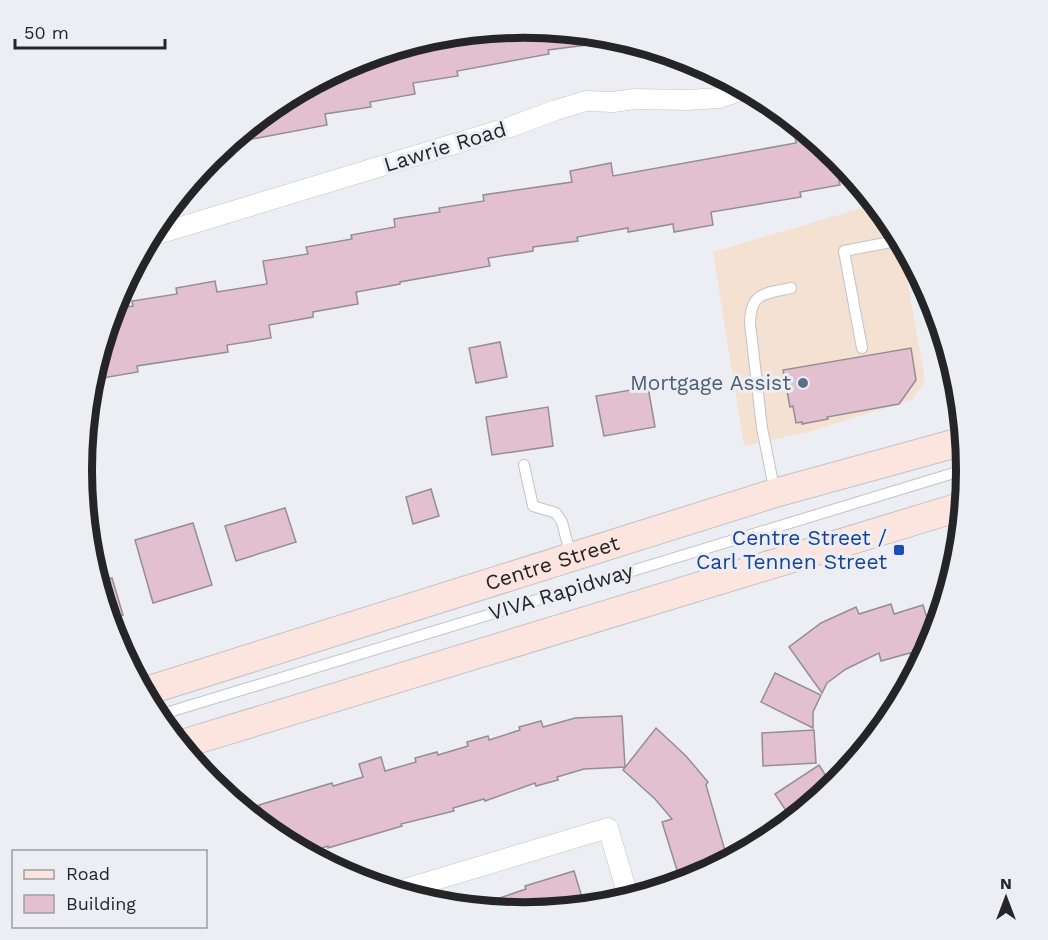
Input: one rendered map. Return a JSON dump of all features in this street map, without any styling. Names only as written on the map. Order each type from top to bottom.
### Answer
[{"type":"main road","name":"Centre Street","points":[[151,689],[775,493],[956,443]]},
{"type":"main road","points":[[188,742],[955,508]]},
{"type":"street","name":"Lawrie Road","points":[[162,233],[510,127],[586,101],[719,98],[735,93]]},
{"type":"street","points":[[410,887],[608,828],[626,890]]},
{"type":"lane","points":[[862,348],[844,251],[891,242]]},
{"type":"lane","points":[[775,493],[762,428],[750,307],[761,294],[791,288]]},
{"type":"lane","points":[[524,465],[534,506],[556,513],[562,522],[571,557]]},
{"type":"lane","name":"VIVA Rapidway","points":[[166,713],[956,472]]},
{"type":"shaded area","points":[[867,207],[905,265],[925,380],[913,399],[809,432],[744,446],[713,252]]},
{"type":"building","points":[[496,38],[552,38],[596,44],[548,50],[549,54],[457,71],[458,76],[413,83],[415,94],[370,102],[371,107],[325,114],[327,125],[244,141],[308,95],[358,70],[412,52]]},
{"type":"building","points":[[795,136],[798,136],[830,164],[844,180],[839,181],[840,185],[800,192],[801,197],[711,212],[713,225],[674,232],[673,224],[628,232],[628,228],[577,237],[578,241],[533,247],[533,251],[488,258],[490,266],[356,292],[358,304],[313,312],[313,317],[269,325],[271,338],[227,345],[228,352],[137,366],[138,372],[102,378],[123,307],[133,306],[132,301],[177,294],[176,288],[215,281],[217,292],[267,284],[263,261],[308,254],[306,247],[352,239],[351,235],[395,227],[394,219],[440,212],[439,208],[484,201],[483,195],[572,182],[570,171],[611,163],[613,176],[796,143]]},
{"type":"building","points":[[500,342],[507,377],[476,383],[469,348]]},
{"type":"building","points":[[911,348],[916,380],[899,404],[827,417],[828,419],[802,424],[802,422],[796,423],[793,406],[790,407],[783,370]]},
{"type":"building","points":[[648,387],[655,427],[604,436],[596,396]]},
{"type":"building","points":[[548,407],[553,446],[492,455],[486,417]]},
{"type":"building","points":[[431,489],[439,516],[413,524],[406,497]]},
{"type":"building","points":[[285,508],[296,542],[236,561],[225,526]]},
{"type":"building","points":[[193,523],[212,585],[153,603],[135,540]]},
{"type":"building","points":[[112,578],[123,615],[117,617],[106,580]]},
{"type":"building","points":[[891,604],[894,614],[923,605],[926,615],[933,613],[912,660],[910,653],[881,661],[879,653],[846,669],[827,683],[822,693],[789,647],[821,623],[856,607],[859,614]]},
{"type":"building","points":[[775,673],[821,695],[813,712],[813,728],[761,702]]},
{"type":"building","points":[[622,716],[625,767],[584,769],[557,777],[558,780],[536,786],[535,783],[485,801],[484,799],[453,808],[454,811],[317,849],[284,830],[256,809],[260,808],[259,805],[332,783],[333,786],[363,777],[359,764],[381,757],[385,771],[416,762],[415,758],[437,752],[438,755],[468,746],[467,742],[488,736],[489,740],[520,730],[519,727],[541,721],[543,727],[575,718]]},
{"type":"building","points":[[656,728],[686,756],[708,782],[706,785],[726,853],[678,874],[662,822],[672,819],[655,799],[623,770]]},
{"type":"building","points":[[814,730],[816,763],[763,766],[762,733]]},
{"type":"building","points":[[819,765],[827,778],[787,813],[775,794]]},
{"type":"building","points":[[574,871],[582,899],[552,902],[490,901],[526,889],[525,886]]},
{"type":"place","name":"Mortgage Assist","points":[[803,383]]},
{"type":"place","name":"Centre Street / Carl Tennen Street","points":[[899,550]]}]
